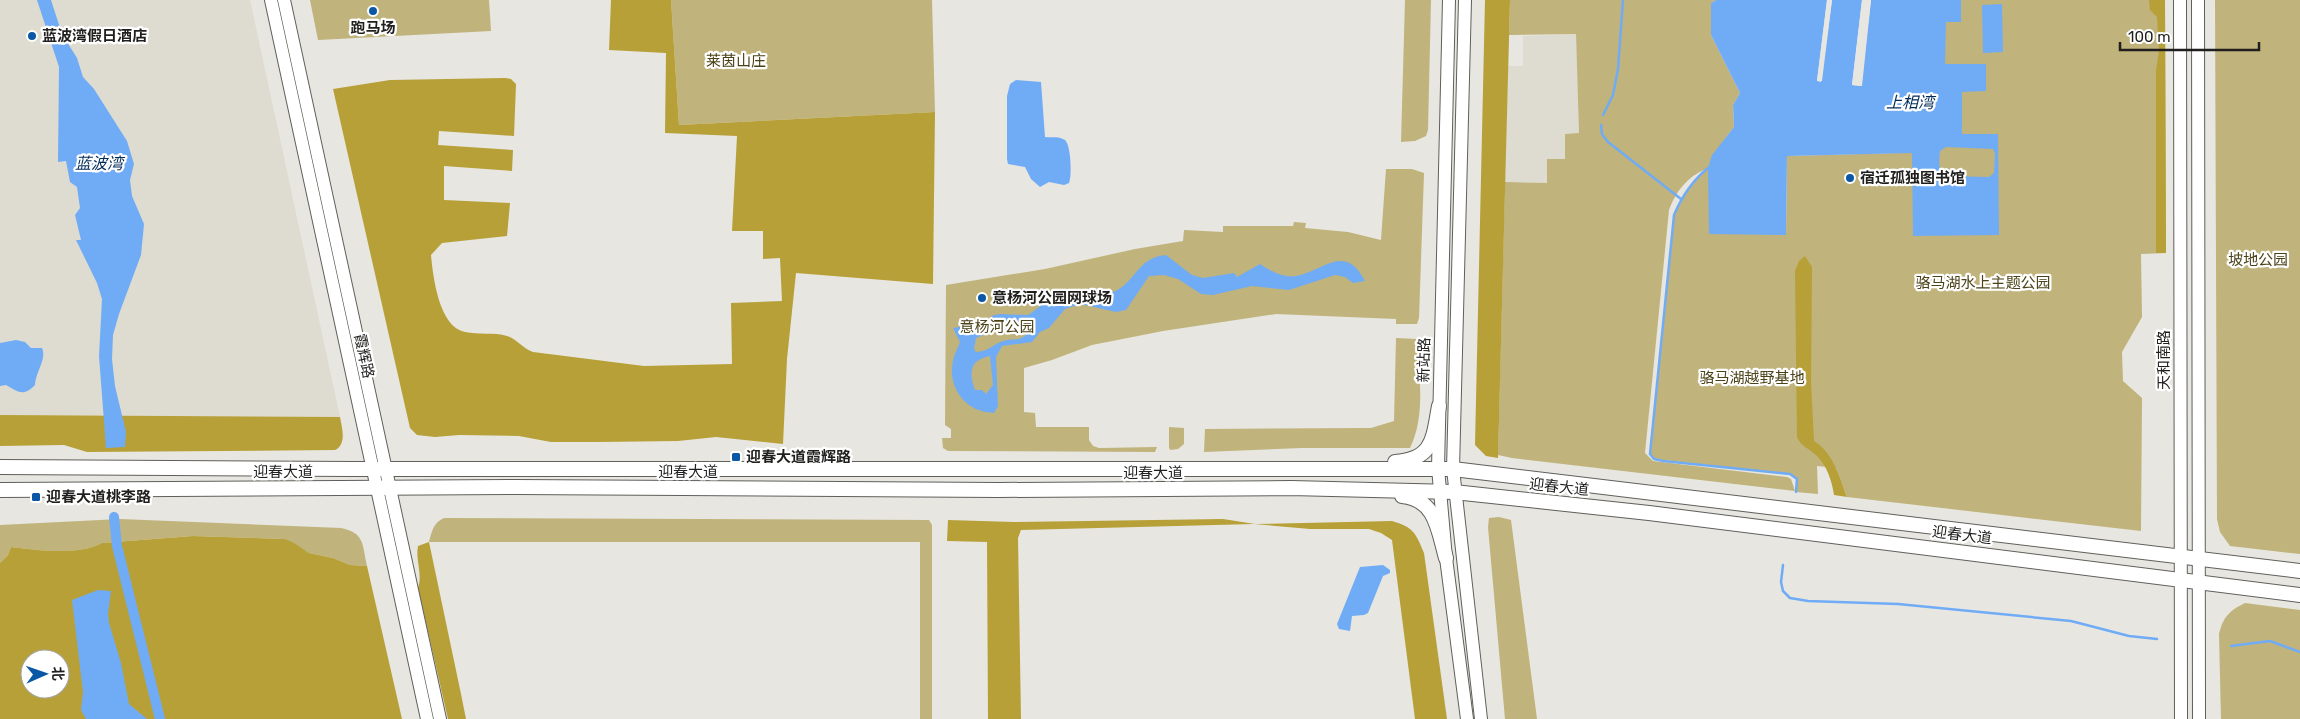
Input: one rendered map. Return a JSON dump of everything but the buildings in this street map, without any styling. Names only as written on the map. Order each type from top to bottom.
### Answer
[{"type":"main road","points":[[1277,469],[1409,461],[1427,450],[1433,441],[1439,406]]},
{"type":"main road","name":"迎春大道","points":[[2,466],[298,468],[1438,468],[2300,571]]},
{"type":"main road","points":[[2,466],[2,490]]},
{"type":"main road","points":[[298,468],[298,488]]},
{"type":"main road","points":[[476,468],[477,487]]},
{"type":"main road","points":[[1366,469],[1366,490]]},
{"type":"main road","name":"迎春大道","points":[[2,490],[477,487],[990,490],[1291,488],[1439,491],[1650,513],[2300,595]]},
{"type":"main road","points":[[1291,488],[1411,497],[1423,502],[1429,508],[1436,523],[1446,558]]},
{"type":"street","name":"霞辉路","points":[[271,0],[371,468],[383,489],[440,719]]},
{"type":"street","name":"霞辉路","points":[[284,0],[386,468],[383,489],[427,719]]},
{"type":"street","name":"新站路","points":[[1449,0],[1438,468],[1446,558],[1467,719]]},
{"type":"street","points":[[1465,0],[1453,469],[1454,492],[1481,719]]},
{"type":"street","name":"天和南路","points":[[2180,0],[2181,719]]},
{"type":"street","points":[[2198,0],[2199,719]]},
{"type":"shaded area","points":[[0,0],[250,0],[340,417],[0,415]]},
{"type":"shaded area","points":[[611,0],[671,0],[679,125],[935,112],[933,284],[796,273],[787,359],[783,444],[716,437],[678,441],[551,442],[519,436],[459,435],[435,437],[417,435],[410,428],[333,89],[390,80],[505,78],[511,79],[516,84],[514,136],[439,131],[438,145],[513,150],[512,171],[444,166],[444,200],[510,203],[507,236],[442,243],[431,255],[439,300],[449,321],[456,328],[470,333],[507,336],[533,352],[644,366],[732,364],[731,303],[782,301],[780,258],[763,259],[763,231],[732,231],[737,136],[665,133],[666,53],[609,50]]},
{"type":"shaded area","points":[[1485,0],[1510,0],[1498,458],[1486,456],[1475,445]]},
{"type":"shaded area","points":[[2149,0],[2165,0],[2166,253],[2156,253],[2156,71],[2159,51],[2157,17],[2150,10]]},
{"type":"shaded area","points":[[1576,34],[1579,133],[1565,159],[1547,183],[1505,182],[1508,66],[1523,66],[1523,36]]},
{"type":"shaded area","points":[[1805,256],[1812,267],[1811,382],[1814,441],[1821,446],[1831,459],[1847,497],[1834,495],[1824,464],[1797,437],[1795,271],[1799,261]]},
{"type":"shaded area","points":[[0,415],[340,417],[343,435],[341,444],[335,450],[87,452],[64,445],[0,446]]},
{"type":"shaded area","points":[[1223,519],[1255,524],[1392,521],[1409,528],[1419,540],[1424,553],[1447,719],[1415,719],[1392,540],[1381,533],[1369,529],[1310,529],[1254,524],[1021,530],[1018,538],[1021,719],[988,719],[987,542],[947,541],[948,520],[1014,522]]},
{"type":"shaded area","points":[[193,536],[285,539],[309,553],[333,558],[350,565],[367,566],[402,719],[0,719],[0,563],[8,555],[11,547],[70,551],[93,547],[102,543]]},
{"type":"shaded area","points":[[429,542],[466,719],[448,719],[418,588],[420,577],[417,556],[418,546]]},
{"type":"green space","points":[[310,0],[489,0],[491,31],[318,40]]},
{"type":"green space","name":"莱茵山庄","points":[[671,0],[932,0],[935,112],[679,125]]},
{"type":"green space","points":[[1405,0],[1431,0],[1428,130],[1426,136],[1415,141],[1401,142]]},
{"type":"green space","points":[[1510,0],[1716,0],[1711,3],[1711,35],[1740,93],[1733,105],[1734,127],[1713,155],[1786,235],[1787,156],[1897,153],[1887,0],[2165,0],[2166,253],[2141,254],[2142,317],[2122,352],[2123,381],[2142,398],[2141,531],[1847,497],[1836,468],[1817,466],[1818,494],[1796,492],[1797,479],[1790,474],[1654,459],[1650,454],[1650,446],[1674,215],[1688,190],[1706,169],[1693,176],[1683,185],[1669,210],[1645,453],[1653,461],[1787,477],[1791,479],[1795,491],[1498,455],[1505,182],[1547,183],[1547,159],[1565,159],[1565,134],[1579,133],[1576,34],[1509,35]]},
{"type":"green space","name":"坡地公园","points":[[2215,0],[2300,0],[2300,554],[2230,546],[2220,532],[2217,519]]},
{"type":"green space","name":"意杨河公园","points":[[1386,169],[1412,169],[1424,173],[1419,318],[1417,324],[1396,324],[1396,319],[1276,314],[1163,331],[1092,345],[1024,368],[1024,412],[1035,413],[1036,427],[1089,427],[1089,440],[1093,446],[1099,448],[1157,447],[1155,452],[948,451],[943,448],[942,438],[951,438],[951,429],[945,425],[946,285],[1045,269],[1135,249],[1183,241],[1184,230],[1223,232],[1223,226],[1293,226],[1294,222],[1306,223],[1305,228],[1348,232],[1381,240]]},
{"type":"green space","points":[[1396,338],[1417,339],[1420,409],[1415,435],[1410,448],[1302,448],[1204,452],[1205,429],[1371,428],[1394,421]]},
{"type":"green space","points":[[1169,427],[1184,428],[1184,444],[1178,449],[1170,450]]},
{"type":"green space","points":[[1499,517],[1511,520],[1537,719],[1505,719],[1488,527],[1489,518]]},
{"type":"green space","points":[[444,518],[929,520],[932,525],[932,719],[920,719],[920,542],[429,542],[435,525]]},
{"type":"green space","points":[[120,519],[341,528],[349,530],[358,536],[363,546],[367,566],[350,565],[333,558],[309,553],[285,539],[193,536],[102,543],[82,550],[70,551],[11,547],[8,555],[0,563],[0,525]]},
{"type":"green space","points":[[2245,603],[2300,610],[2300,719],[2221,719],[2219,634],[2228,615]]},
{"type":"water","name":"蓝波湾","points":[[37,0],[51,0],[62,34],[77,58],[83,77],[94,89],[127,141],[134,164],[130,180],[132,196],[144,224],[141,255],[113,335],[112,359],[115,386],[126,432],[125,447],[106,448],[99,356],[102,299],[97,283],[76,240],[81,240],[75,215],[80,208],[77,187],[70,182],[66,161],[58,162],[59,67]]},
{"type":"water","name":"上相湾","points":[[1716,0],[1827,0],[1817,81],[1822,81],[1832,0],[1862,0],[1852,85],[1861,86],[1871,0],[1961,0],[1961,22],[1946,22],[1945,64],[1986,64],[1986,91],[1962,92],[1962,134],[1998,134],[1999,235],[1913,236],[1912,153],[1787,156],[1786,235],[1709,234],[1708,168],[1712,155],[1734,127],[1733,105],[1740,93],[1711,35],[1711,3]],"holes":[[[1946,147],[1993,149],[1995,154],[1994,173],[1989,177],[1944,176],[1941,171],[1940,151]]]},
{"type":"water","points":[[2002,4],[2003,52],[1983,53],[1982,5]]},
{"type":"water","points":[[1016,80],[1041,82],[1045,137],[1060,138],[1067,143],[1070,161],[1069,183],[1064,185],[1049,182],[1040,187],[1031,179],[1025,167],[1008,164],[1007,96],[1010,84]]},
{"type":"water","points":[[1166,255],[1192,275],[1203,278],[1234,273],[1237,277],[1260,264],[1281,275],[1296,276],[1333,262],[1341,261],[1350,263],[1357,269],[1365,281],[1353,283],[1345,277],[1335,275],[1289,290],[1252,286],[1213,295],[1201,294],[1178,279],[1164,275],[1149,276],[1126,310],[1116,312],[1085,305],[1074,306],[1065,309],[1049,328],[1040,332],[1032,342],[1002,346],[996,357],[998,406],[994,413],[974,408],[967,404],[957,392],[952,377],[952,369],[960,342],[953,328],[983,323],[994,315],[1028,315],[1051,297],[1067,290],[1108,294],[1121,288],[1142,266],[1156,257]],"holes":[[[1010,329],[1027,334],[1019,339],[1003,341],[984,350],[976,352],[974,349],[976,338],[996,330]],[[990,356],[993,385],[986,394],[982,390],[975,390],[972,368],[978,361]]]},
{"type":"water","points":[[16,340],[25,342],[31,348],[42,348],[43,352],[35,385],[24,392],[6,385],[0,386],[0,343]]},
{"type":"water","points":[[1383,565],[1390,570],[1390,573],[1383,576],[1368,613],[1352,616],[1350,631],[1339,629],[1337,624],[1360,567]]},
{"type":"water","points":[[98,590],[111,591],[108,614],[109,623],[121,663],[129,704],[147,719],[86,719],[81,710],[83,692],[72,600]]},
{"type":"pier","points":[[1827,0],[1832,0],[1821,82],[1817,81]]},
{"type":"pier","points":[[1862,0],[1864,0],[1854,83],[1859,83],[1869,0],[1871,0],[1862,86],[1852,85]]},
{"type":"waterway","points":[[1603,115],[1613,95],[1618,69],[1623,0]]},
{"type":"waterway","points":[[1601,125],[1602,134],[1608,142],[1681,199]]},
{"type":"waterway","points":[[1708,168],[1688,189],[1674,215],[1650,454],[1654,459],[1663,461],[1790,474],[1797,479],[1796,492]]},
{"type":"waterway","points":[[114,517],[117,546],[160,719]]},
{"type":"waterway","points":[[1783,565],[1781,582],[1783,591],[1790,598],[1808,601],[1898,604],[2071,621],[2129,636],[2157,639]]},
{"type":"waterway","points":[[2231,646],[2270,641],[2300,652]]},
{"type":"place","name":"跑马场","points":[[373,11]]},
{"type":"place","name":"蓝波湾假日酒店","points":[[32,36]]},
{"type":"place","name":"宿迁孤独图书馆","points":[[1850,178]]},
{"type":"place","name":"意杨河公园网球场","points":[[982,298]]},
{"type":"place","name":"迎春大道霞辉路","points":[[736,457]]},
{"type":"place","name":"迎春大道桃李路","points":[[36,497]]},
{"type":"park label","name":"骆马湖水上主题公园","points":[[1983,283]]},
{"type":"park label","name":"骆马湖越野基地","points":[[1752,378]]}]
